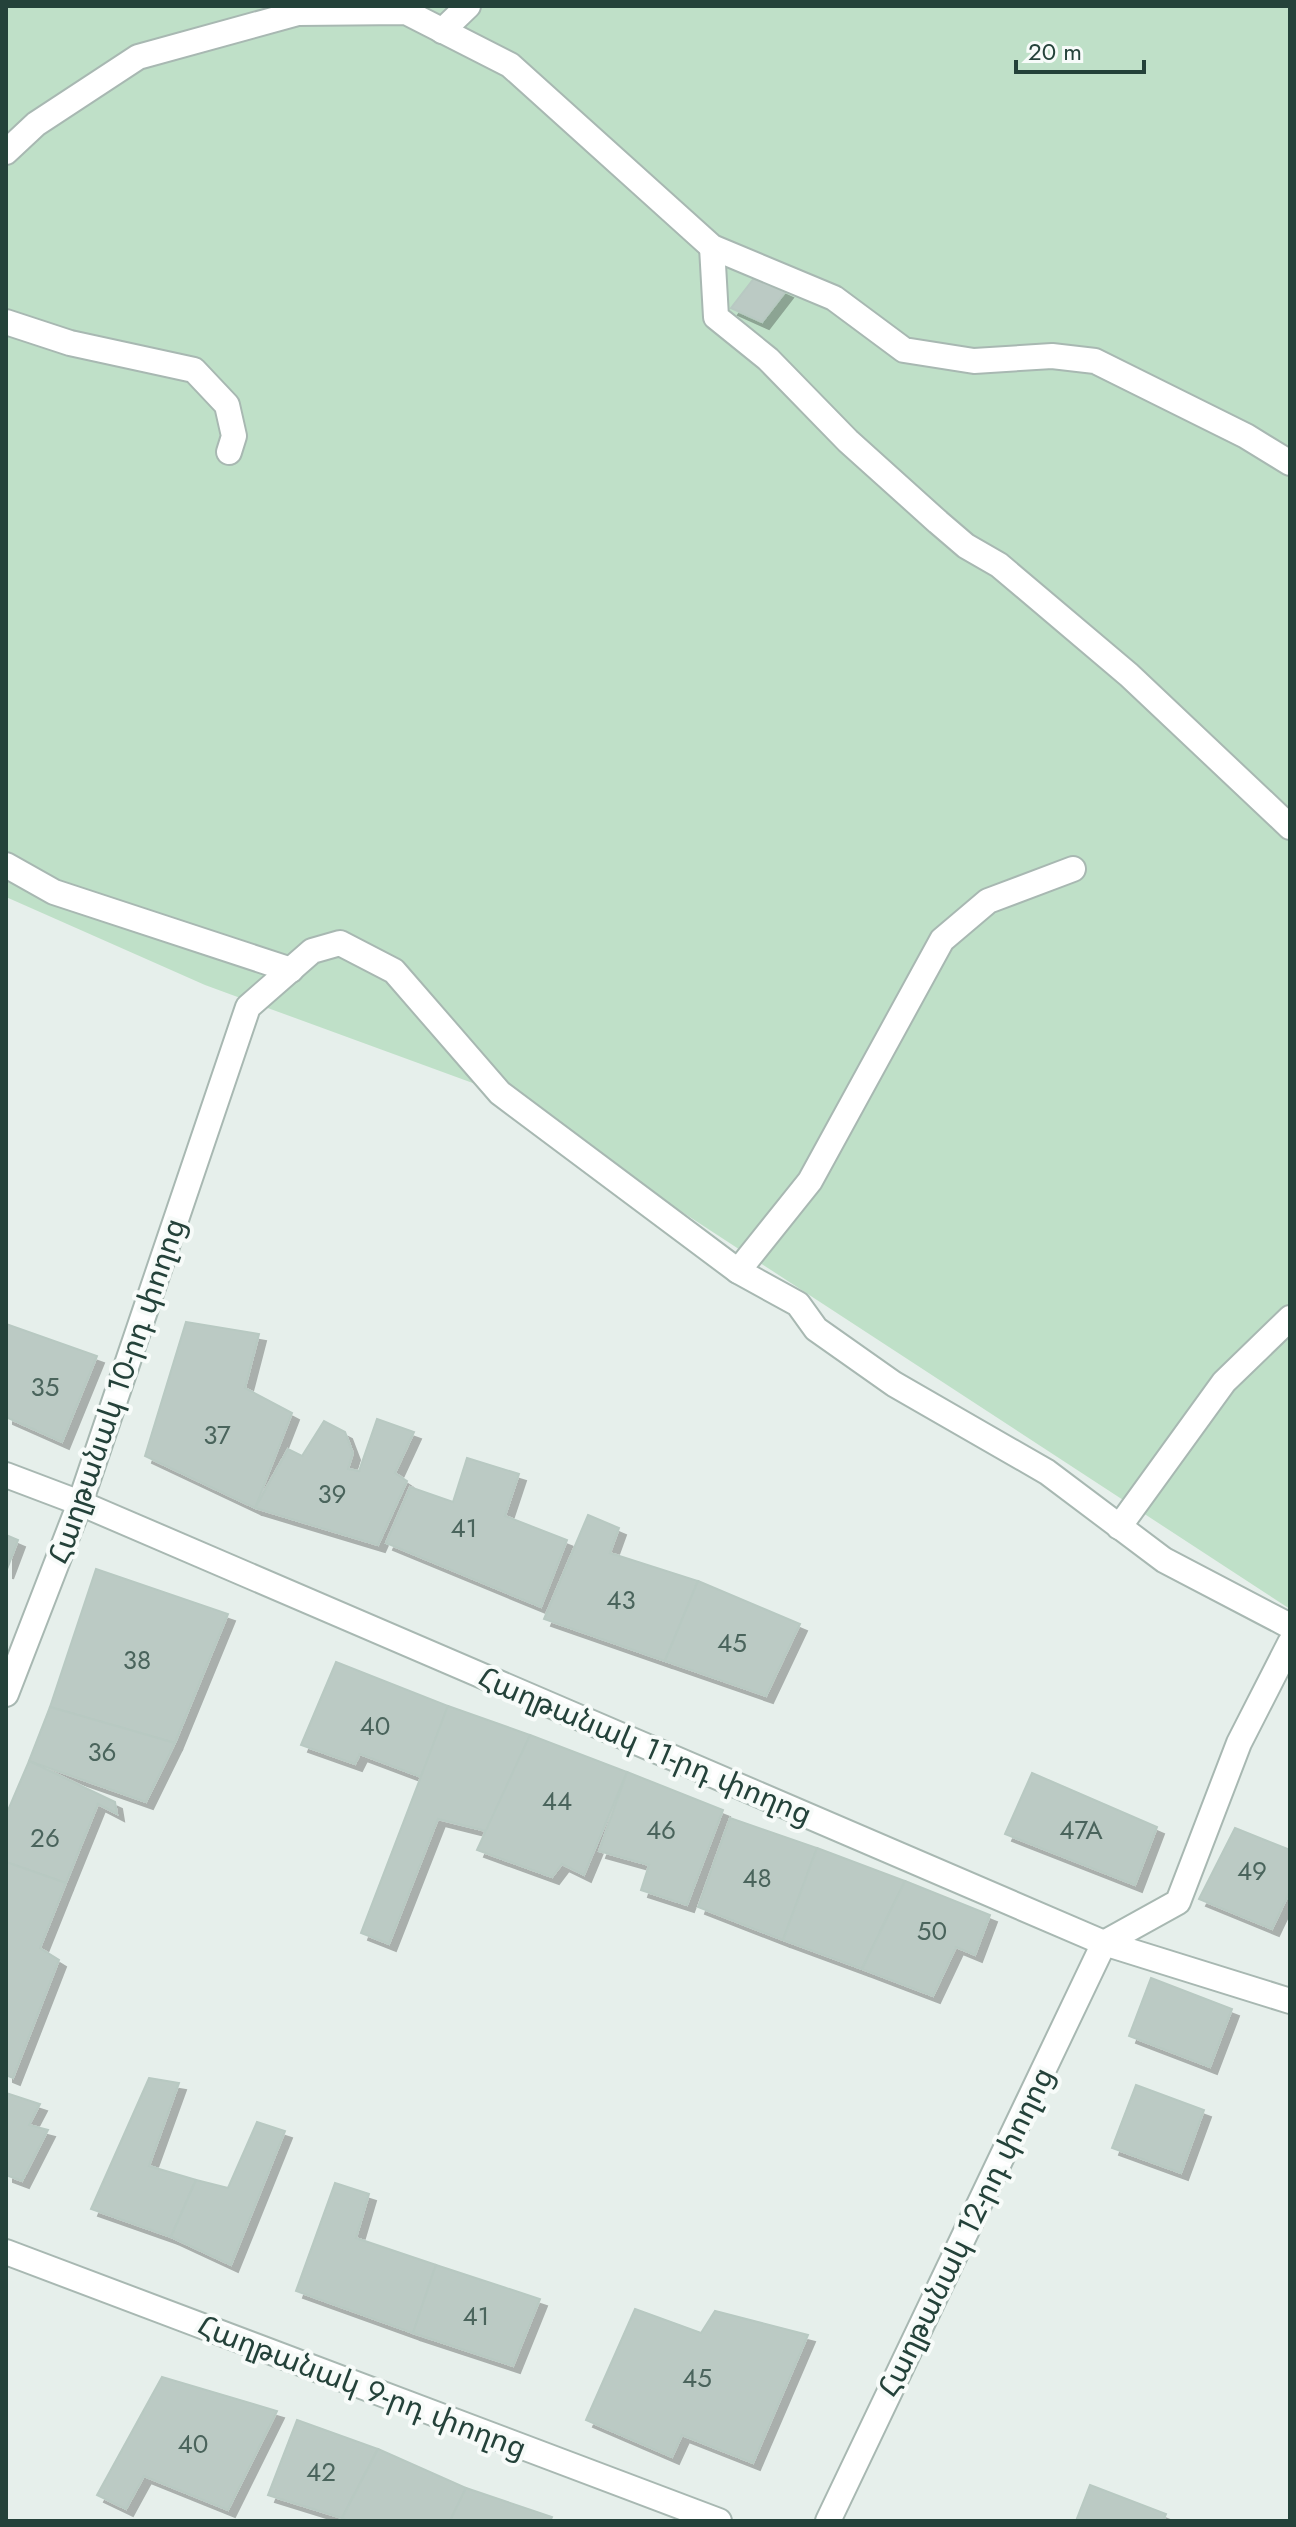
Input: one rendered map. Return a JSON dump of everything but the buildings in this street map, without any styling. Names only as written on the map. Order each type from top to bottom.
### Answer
[{"type":"street","points":[[442,31],[468,6]]},
{"type":"street","points":[[6,152],[36,124],[138,57],[298,13],[353,9],[406,12],[510,65],[712,247],[834,298],[904,350],[974,361],[1052,356],[1095,361],[1246,436],[1290,463]]},
{"type":"street","points":[[712,247],[716,317],[768,359],[848,441],[938,522],[966,546],[999,565],[1129,675],[1290,827]]},
{"type":"street","points":[[6,322],[70,343],[194,370],[227,405],[234,436],[229,452]]},
{"type":"street","points":[[6,865],[54,892],[291,970]]},
{"type":"street","points":[[738,1271],[810,1181],[942,940],[988,901],[1073,869]]},
{"type":"street","name":"Հաղթանակ 10-րդ փողոց","points":[[6,1694],[80,1503],[248,1007],[312,951],[340,943],[394,971],[500,1093],[738,1271],[798,1304],[816,1329],[894,1384],[1047,1472],[1164,1560],[1290,1626]]},
{"type":"street","points":[[1119,1527],[1224,1382],[1290,1318]]},
{"type":"street","name":"Հաղթանակ 11-րդ փողոց","points":[[6,1475],[80,1503],[1104,1943],[1290,2001]]},
{"type":"street","points":[[1104,1943],[1178,1902],[1239,1743],[1290,1643]]},
{"type":"street","name":"Հաղթանակ 12-րդ փողոց","points":[[828,2521],[1104,1943]]},
{"type":"street","name":"Հաղթանակ 9-րդ փողոց","points":[[6,2252],[719,2521]]},
{"type":"green space","points":[[6,6],[1290,6],[1290,1609],[500,1093],[205,985],[6,897]]}]
